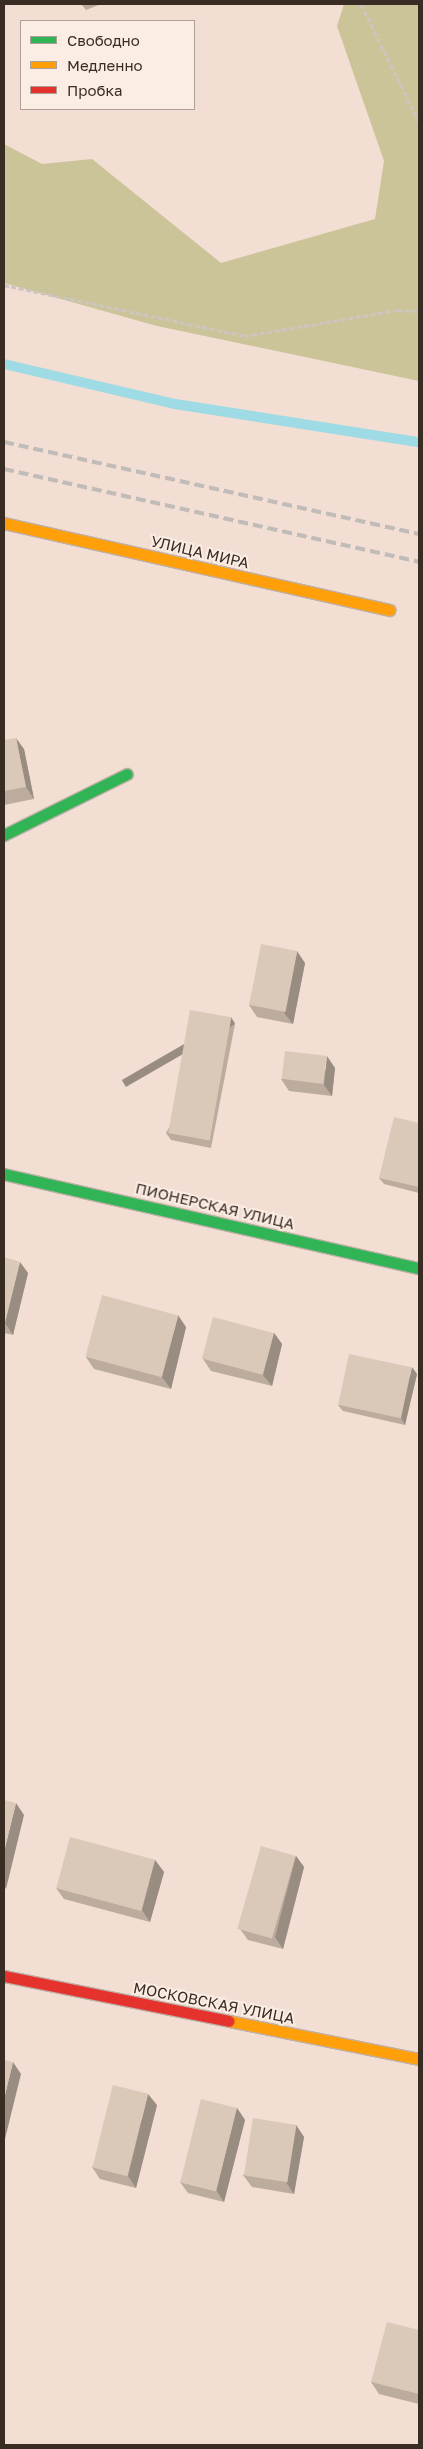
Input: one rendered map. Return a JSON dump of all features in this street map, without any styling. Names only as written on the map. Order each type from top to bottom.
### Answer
[{"type":"street","name":"УЛИЦА МИРА","points":[[4,523],[389,610]]},
{"type":"street","points":[[4,835],[127,774]]},
{"type":"street","name":"ПИОНЕРСКАЯ УЛИЦА","points":[[4,1174],[419,1268]]},
{"type":"street","name":"МОСКОВСКАЯ УЛИЦА","points":[[4,1976],[419,2059]]},
{"type":"path","points":[[361,4],[419,122]]},
{"type":"path","points":[[4,285],[245,336],[397,310],[419,311]]},
{"type":"shaded area","points":[[344,4],[419,4],[419,381],[157,326],[4,283],[4,144],[42,164],[92,159],[221,263],[375,219],[384,161],[337,26]]},
{"type":"building","points":[[16,738],[26,787],[4,791],[4,740]]},
{"type":"building","points":[[261,944],[297,951],[285,1012],[249,1005]]},
{"type":"building","points":[[190,1010],[231,1017],[210,1140],[168,1133]]},
{"type":"building","points":[[285,1051],[327,1056],[323,1084],[282,1079]]},
{"type":"building","points":[[394,1117],[419,1123],[419,1187],[379,1178]]},
{"type":"building","points":[[4,1257],[20,1262],[5,1323],[4,1323]]},
{"type":"building","points":[[102,1295],[178,1315],[162,1377],[85,1357]]},
{"type":"building","points":[[213,1317],[274,1333],[263,1375],[202,1359]]},
{"type":"building","points":[[349,1354],[412,1367],[401,1418],[338,1405]]},
{"type":"building","points":[[4,1800],[16,1803],[4,1852]]},
{"type":"building","points":[[70,1837],[155,1860],[141,1911],[56,1888]]},
{"type":"building","points":[[261,1846],[296,1856],[272,1939],[237,1929]]},
{"type":"building","points":[[4,2060],[13,2062],[4,2099]]},
{"type":"building","points":[[113,2085],[148,2094],[127,2176],[92,2167]]},
{"type":"building","points":[[201,2099],[237,2108],[216,2191],[180,2182]]},
{"type":"building","points":[[253,2118],[296,2125],[287,2182],[244,2175]]},
{"type":"building","points":[[387,2322],[419,2330],[419,2394],[371,2382]]},
{"type":"waterway","points":[[4,364],[175,404],[419,442]]},
{"type":"railway","points":[[4,442],[419,534]]},
{"type":"railway","points":[[4,469],[419,562]]},
{"type":"traffic: fast","points":[[4,835],[127,774]]},
{"type":"traffic: fast","points":[[4,1174],[419,1268]]},
{"type":"traffic: slow","points":[[4,523],[389,610]]},
{"type":"traffic: slow","points":[[229,2021],[419,2059]]},
{"type":"traffic: jam","points":[[4,1976],[229,2021]]}]
